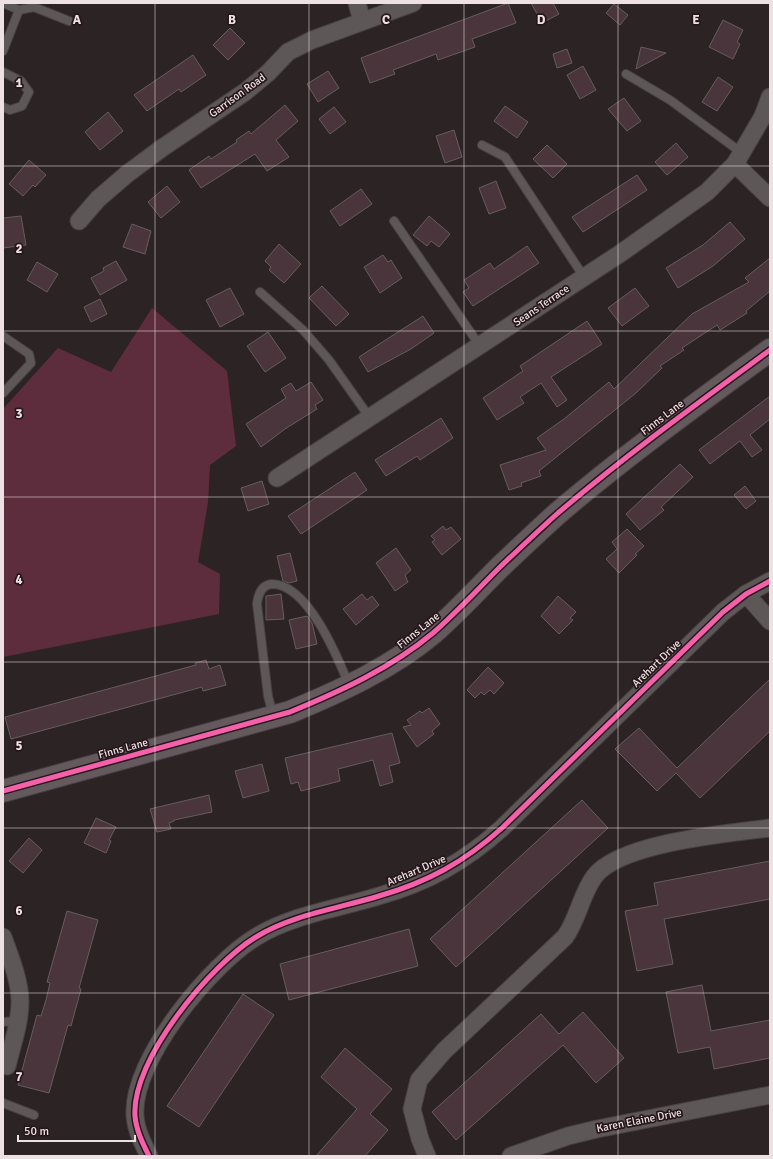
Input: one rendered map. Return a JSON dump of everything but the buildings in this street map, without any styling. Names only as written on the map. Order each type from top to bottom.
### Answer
[{"type":"street","points":[[357,3],[362,21]]},
{"type":"street","name":"Garrison Road","points":[[79,220],[98,200],[127,174],[168,144],[245,92],[268,73],[288,52],[312,40],[413,3]]},
{"type":"street","name":"Seans Terrace","points":[[277,478],[621,253],[707,192],[738,158],[763,116],[770,97]]},
{"type":"street","points":[[738,158],[770,198]]},
{"type":"street","name":"Finns Lane","points":[[3,791],[290,712],[349,686],[398,659],[432,634],[466,603],[500,567],[558,513],[642,445],[770,350]]},
{"type":"street","name":"Arehart Drive","points":[[149,1156],[140,1138],[135,1116],[137,1094],[145,1071],[158,1047],[185,1006],[216,968],[257,936],[283,924],[381,896],[445,870],[472,854],[502,828],[723,612],[746,594],[770,581]]},
{"type":"street","points":[[746,594],[770,621]]},
{"type":"street","points":[[427,1156],[420,1139],[412,1109],[419,1080],[444,1051],[565,937],[571,929],[586,893],[595,877],[606,866],[628,855],[667,844],[698,837],[770,828]]},
{"type":"street","points":[[3,937],[17,981],[20,1001],[11,1021],[5,1072]]},
{"type":"street","name":"Karen Elaine Drive","points":[[511,1156],[568,1136],[598,1128],[770,1095]]},
{"type":"lane","points":[[3,3],[19,10],[34,7],[69,21]]},
{"type":"lane","points":[[3,51],[19,10]]},
{"type":"lane","points":[[3,72],[21,81],[28,92],[22,106],[10,110],[3,107]]},
{"type":"lane","points":[[626,74],[670,100],[738,158]]},
{"type":"lane","points":[[482,145],[505,157],[584,277]]},
{"type":"lane","points":[[394,220],[480,346]]},
{"type":"lane","points":[[260,292],[303,330],[329,360],[370,418]]},
{"type":"lane","points":[[3,336],[29,354],[31,363],[3,393]]},
{"type":"lane","points":[[273,717],[268,696],[257,604],[259,593],[266,586],[272,584],[282,588],[294,594],[308,605],[340,663],[349,686]]},
{"type":"lane","points":[[3,1104],[34,1115]]},
{"type":"shaded area","points":[[152,308],[227,371],[236,446],[210,465],[208,502],[198,562],[220,574],[219,614],[3,657],[3,409],[58,348],[111,372]]},
{"type":"cycle path","points":[[3,791],[290,712],[328,696],[383,668],[417,646],[433,633],[500,567],[558,513],[662,430],[770,350]]},
{"type":"cycle path","points":[[149,1156],[138,1132],[135,1116],[137,1093],[146,1068],[160,1042],[177,1016],[218,968],[238,950],[270,929],[284,923],[379,896],[414,884],[445,870],[474,851],[502,828],[723,612],[746,594],[770,581]]}]
